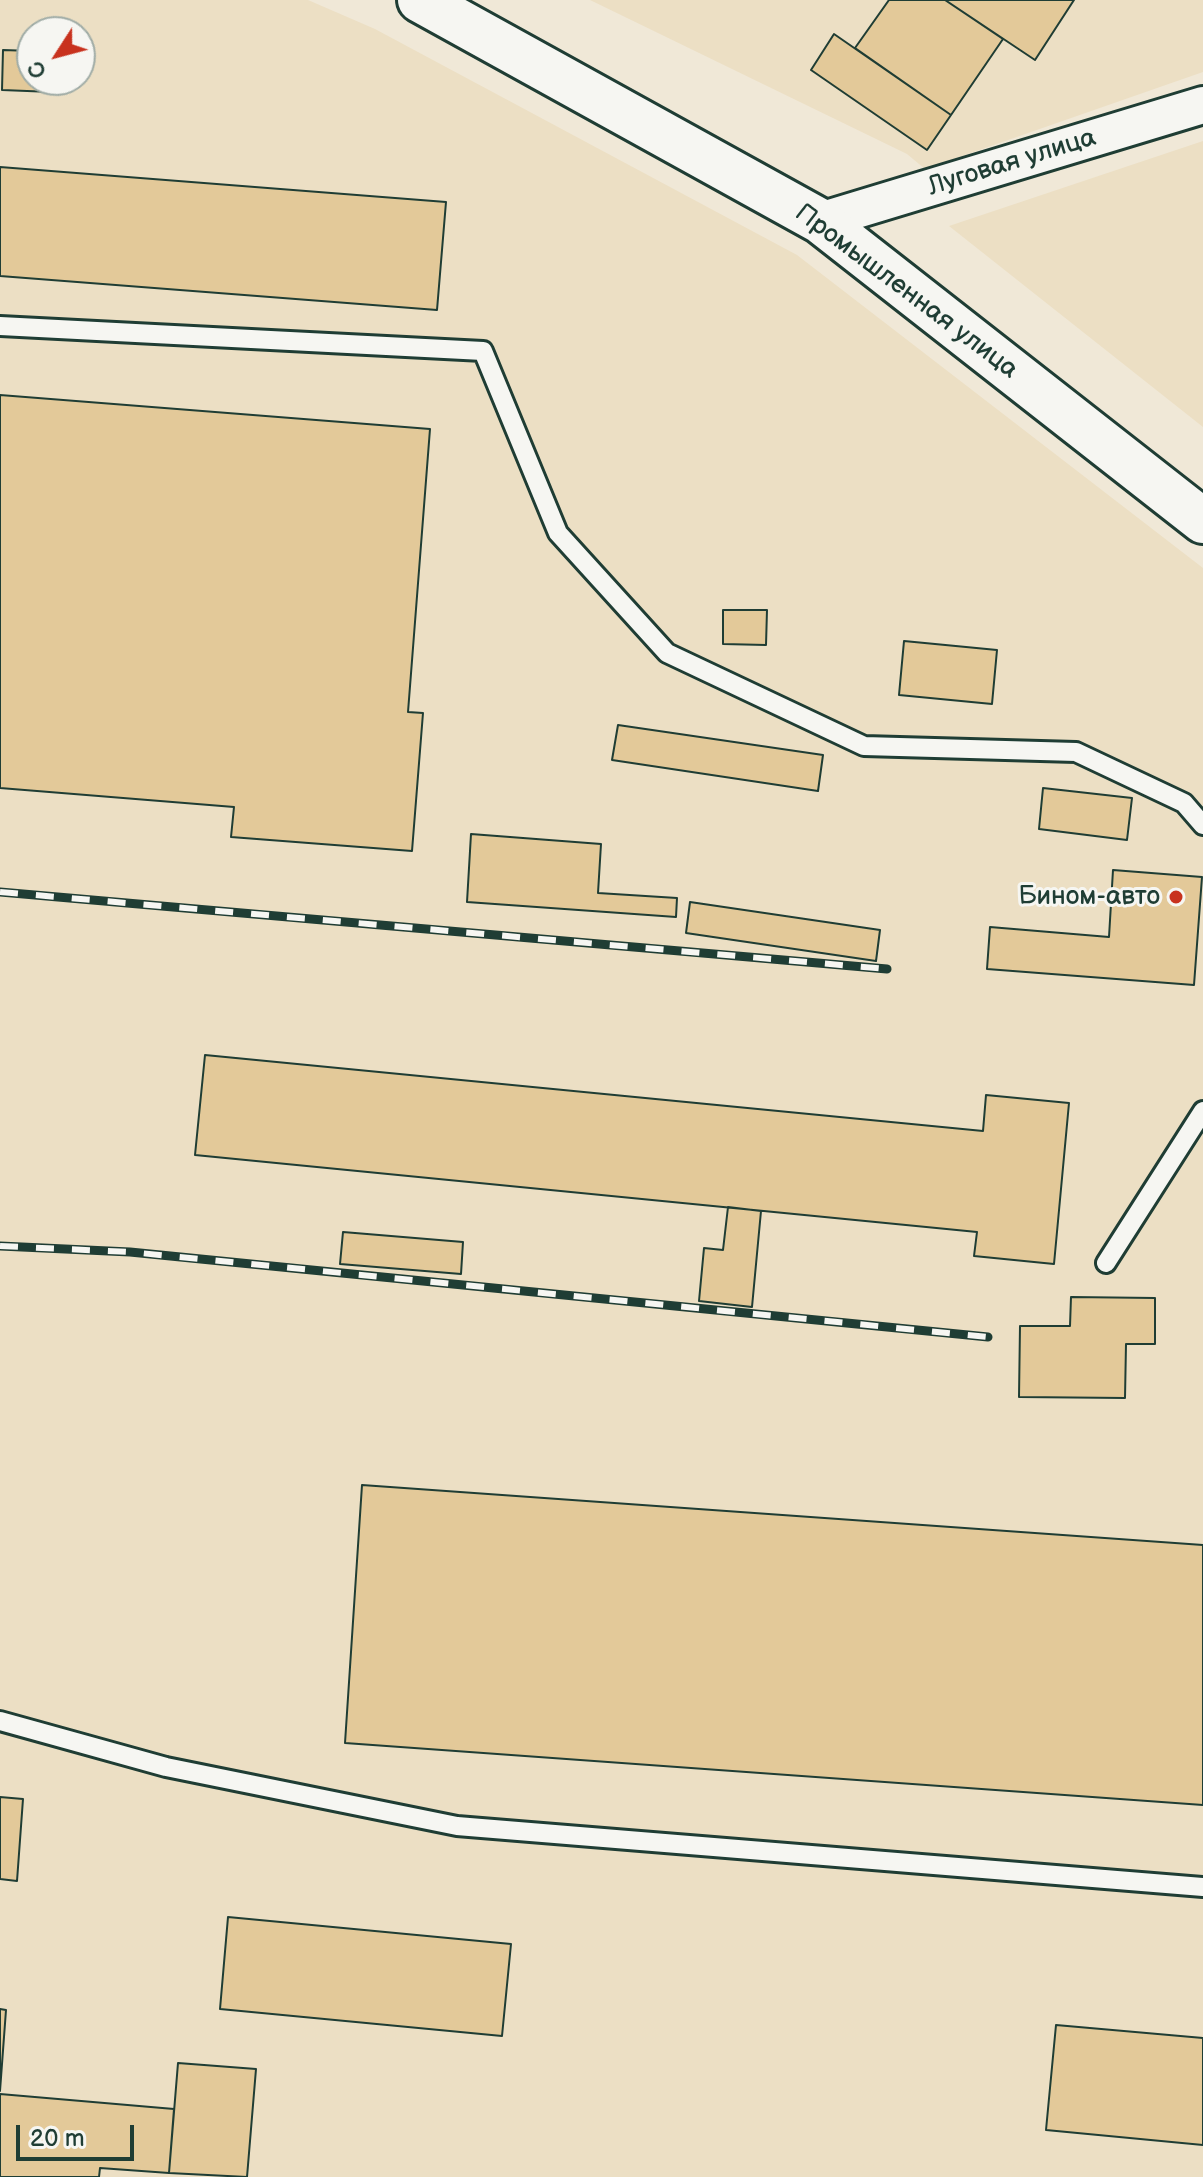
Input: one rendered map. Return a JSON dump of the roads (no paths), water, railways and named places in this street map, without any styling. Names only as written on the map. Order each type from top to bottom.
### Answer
[{"type":"main road","name":"Промышленная улица","points":[[420,0],[820,221],[1203,521]]},
{"type":"street","name":"Луговая улица","points":[[820,221],[1203,105]]},
{"type":"lane","points":[[0,326],[483,351],[558,533],[667,653],[864,746],[1076,752],[1184,803],[1203,825]]},
{"type":"lane","points":[[1106,1263],[1203,1111]]},
{"type":"lane","points":[[0,1721],[166,1767],[457,1826],[1203,1887]]},
{"type":"railway","points":[[0,892],[887,969]]},
{"type":"railway","points":[[0,1246],[130,1252],[988,1337]]},
{"type":"place","name":"Бином-авто","points":[[1176,897]]}]
